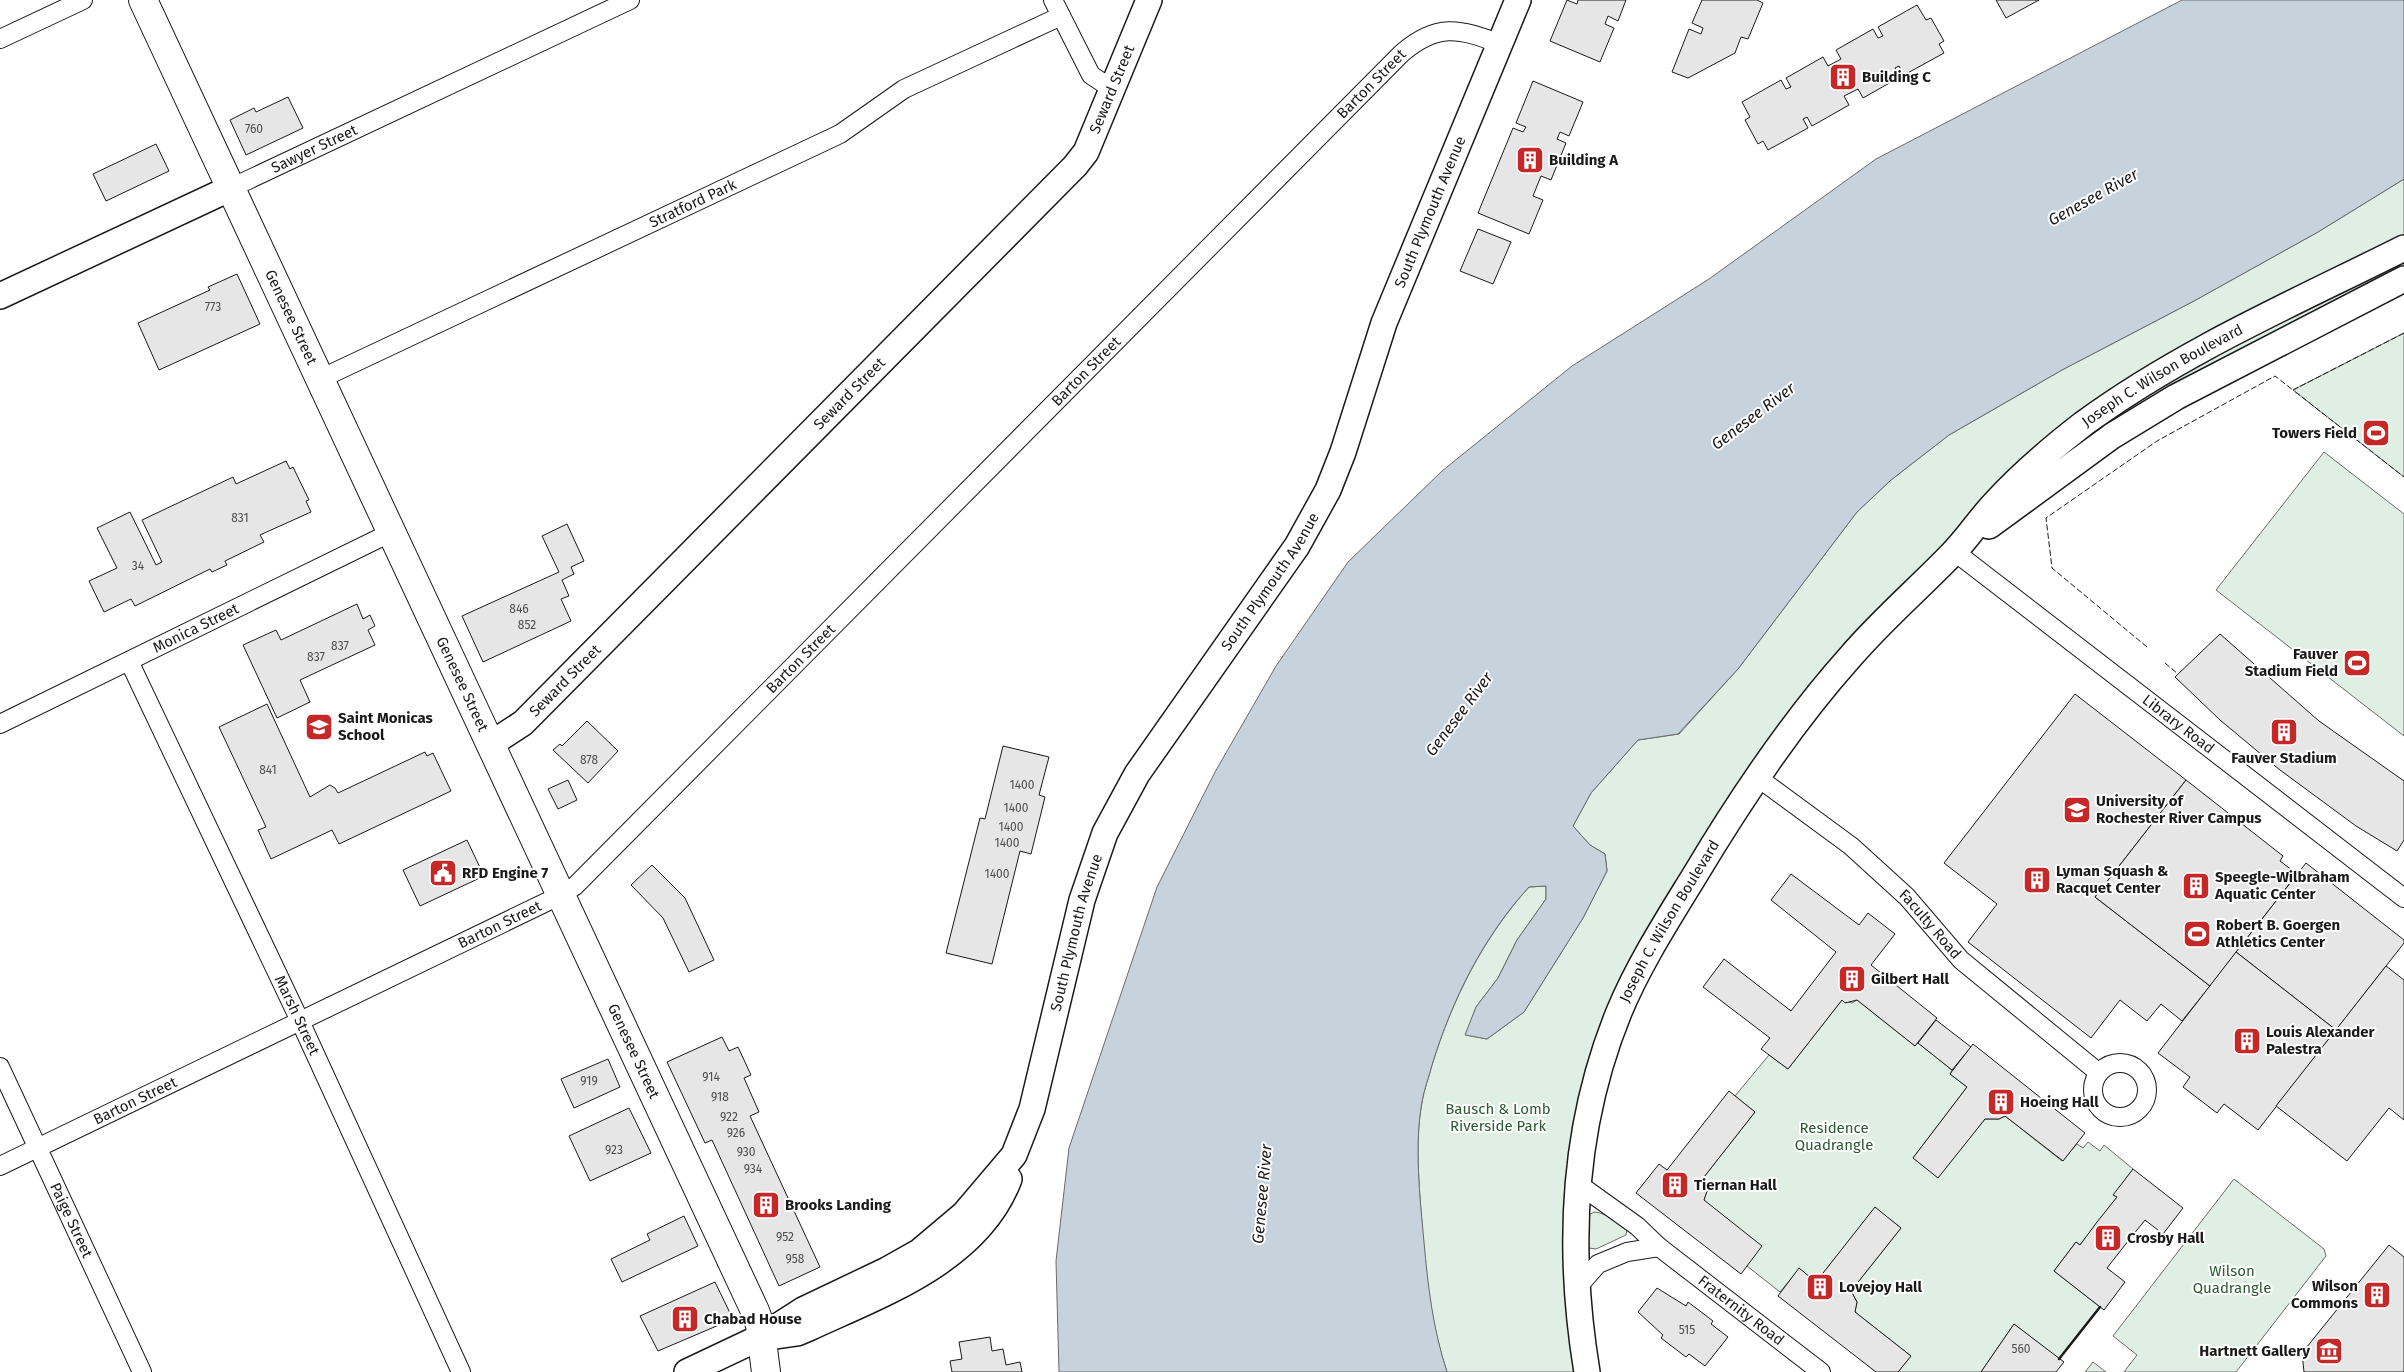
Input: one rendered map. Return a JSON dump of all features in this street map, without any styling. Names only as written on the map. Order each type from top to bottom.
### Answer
[{"type":"main road","name":"Genesee Street","points":[[143,0],[755,1310],[766,1372]]},
{"type":"street","points":[[0,39],[83,0]]},
{"type":"street","name":"Sawyer Street","points":[[0,296],[630,0]]},
{"type":"street","name":"Seward Street","points":[[490,744],[508,734],[525,721],[1075,166],[1086,152],[1149,0]]},
{"type":"street","name":"South Plymouth Avenue","points":[[687,1372],[761,1337],[792,1316],[887,1270],[933,1242],[981,1196],[1014,1155],[1032,1109],[1082,900],[1105,833],[1137,774],[1276,577],[1322,503],[1344,452],[1384,323],[1518,0]]},
{"type":"street","points":[[1057,8],[1091,75],[1112,89]]},
{"type":"street","name":"Stratford Park","points":[[320,380],[840,134],[904,89],[1057,8]]},
{"type":"street","name":"Barton Street","points":[[0,1166],[561,895],[582,880],[1402,53],[1424,37],[1448,30],[1468,32],[1500,44]]},
{"type":"street","name":"Joseph C. Wilson Boulevard","points":[[1586,1372],[1576,1289],[1574,1233],[1577,1183],[1592,1096],[1619,1011],[1672,912],[1757,777],[1800,717],[1852,654],[1955,552],[2018,480],[2060,442],[2108,408],[2218,342],[2404,248]]},
{"type":"street","name":"Joseph C. Wilson Boulevard","points":[[1955,552],[2096,447],[2143,417],[2244,360],[2404,279]]},
{"type":"street","name":"Monica Street","points":[[0,724],[392,532]]},
{"type":"street","name":"Library Road","points":[[1955,552],[2404,898]]},
{"type":"street","name":"Marsh Street","points":[[129,661],[300,1021],[461,1372]]},
{"type":"street","name":"Faculty Road","points":[[1757,777],[1851,846],[1907,896],[1961,960],[2099,1073]]},
{"type":"street","name":"Paige Street","points":[[0,1067],[142,1372]]},
{"type":"street","name":"Fraternity Road","points":[[1577,1183],[1637,1226],[1659,1247],[1822,1372]]},
{"type":"street","points":[[1576,1289],[1598,1264],[1627,1252],[1659,1247]]},
{"type":"green space","name":"Bausch & Lomb Riverside Park","points":[[2404,179],[2404,241],[2121,391],[1732,796],[1575,1120],[1566,1186],[1563,1246],[1567,1313],[1575,1372],[1447,1372],[1437,1339],[1431,1306],[1423,1238],[1419,1187],[1418,1135],[1424,1092],[1440,1041],[1459,994],[1497,927],[1529,887],[1546,886],[1546,899],[1517,940],[1498,978],[1476,1007],[1466,1035],[1487,1039],[1524,1012],[1583,918],[1607,871],[1605,854],[1590,845],[1573,826],[1591,793],[1638,740],[1679,734],[1738,669],[1857,512],[1891,480],[1949,435],[2062,370],[2194,301],[2318,232]]},
{"type":"green space","points":[[2404,254],[2404,272],[2007,498],[2034,472],[2175,373]]},
{"type":"green space","name":"Towers Field","points":[[2404,333],[2404,477],[2293,390]]},
{"type":"green space","name":"Fauver Stadium Field","points":[[2324,452],[2404,514],[2404,736],[2216,590]]},
{"type":"green space","name":"Residence Quadrangle","points":[[1842,1000],[1852,1003],[1857,1000],[1915,1046],[1918,1043],[1952,1070],[1950,1074],[1967,1087],[1913,1158],[1938,1177],[1985,1119],[1999,1119],[2005,1116],[2062,1161],[2077,1144],[2083,1148],[2088,1142],[2100,1151],[2104,1145],[2133,1169],[2114,1195],[2117,1197],[2080,1245],[2076,1242],[2054,1271],[2100,1307],[2059,1359],[2014,1324],[1981,1372],[1898,1372],[1911,1356],[1855,1312],[1857,1302],[1851,1291],[1901,1228],[1875,1208],[1816,1282],[1799,1269],[1780,1292],[1747,1266],[1704,1200],[1708,1188],[1704,1177],[1755,1112],[1735,1096],[1769,1055],[1788,1069]]},
{"type":"green space","name":"Wilson Quadrangle","points":[[2234,1179],[2324,1249],[2326,1256],[2236,1372],[2124,1372],[2137,1355],[2113,1336]]},
{"type":"green space","points":[[1598,1212],[1616,1221],[1627,1230],[1626,1235],[1596,1249],[1589,1248],[1587,1244],[1589,1215]]},
{"type":"green space","points":[[2093,1362],[2106,1372],[2085,1372]]},
{"type":"water","name":"Genesee River","points":[[2182,0],[2404,0],[2404,179],[2318,232],[2194,301],[2062,370],[1949,435],[1891,480],[1857,512],[1738,669],[1678,734],[1638,740],[1591,793],[1573,826],[1590,845],[1605,854],[1607,871],[1583,918],[1524,1012],[1487,1039],[1465,1035],[1476,1007],[1498,978],[1517,940],[1546,899],[1546,886],[1529,887],[1512,906],[1483,948],[1459,993],[1440,1041],[1424,1092],[1418,1136],[1421,1208],[1432,1308],[1447,1372],[1059,1372],[1056,1261],[1069,1148],[1157,887],[1215,772],[1276,666],[1348,562],[1442,471],[1572,366],[1709,279],[1876,159]]},
{"type":"building","points":[[1567,0],[1577,4],[1578,0],[1626,0],[1618,21],[1608,16],[1605,24],[1614,28],[1600,62],[1550,41]]},
{"type":"building","points":[[1702,0],[1757,0],[1763,3],[1748,39],[1741,37],[1735,53],[1688,78],[1672,72],[1689,29],[1701,34],[1703,28],[1692,23]]},
{"type":"building","points":[[1996,0],[2039,0],[2006,18]]},
{"type":"building","name":"Building C","points":[[1917,5],[1926,20],[1931,18],[1944,41],[1939,44],[1944,53],[1904,75],[1899,66],[1895,68],[1900,77],[1863,98],[1858,89],[1844,96],[1849,105],[1812,126],[1807,117],[1803,119],[1808,128],[1768,150],[1763,141],[1758,144],[1745,120],[1750,117],[1742,102],[1781,80],[1786,89],[1791,87],[1786,78],[1823,57],[1828,66],[1841,59],[1836,50],[1873,29],[1878,38],[1883,36],[1878,27]]},
{"type":"building","name":"Building A","points":[[1533,81],[1583,102],[1569,136],[1560,132],[1557,139],[1566,143],[1551,180],[1541,176],[1533,196],[1543,200],[1529,234],[1478,213],[1513,128],[1523,132],[1526,127],[1516,123]]},
{"type":"building","points":[[288,97],[303,128],[246,155],[230,120],[254,108],[256,112]]},
{"type":"building","points":[[156,144],[169,171],[106,201],[93,174]]},
{"type":"building","points":[[1478,229],[1511,242],[1493,284],[1460,271]]},
{"type":"building","points":[[237,274],[260,324],[159,370],[138,323],[210,290],[208,287]]},
{"type":"building","points":[[286,461],[290,469],[293,467],[309,500],[306,501],[311,512],[260,535],[264,542],[225,561],[227,565],[212,572],[210,569],[135,606],[131,599],[104,612],[89,581],[117,568],[97,528],[130,512],[156,565],[162,562],[142,520],[233,477],[236,484]]},
{"type":"building","points":[[567,524],[584,561],[571,567],[574,574],[562,580],[569,596],[561,599],[571,621],[483,662],[462,616],[559,572],[542,536]]},
{"type":"building","points":[[357,604],[363,619],[370,615],[375,626],[368,630],[375,645],[300,680],[310,702],[277,718],[243,645],[276,630],[281,640]]},
{"type":"building","name":"Fauver Stadium","points":[[2220,634],[2319,721],[2404,781],[2404,840],[2397,851],[2356,826],[2280,770],[2220,720],[2175,677]]},
{"type":"building","name":"Lyman Squash & Racquet Center","points":[[2075,694],[2186,780],[2095,897],[2210,986],[2182,1021],[2161,1004],[2147,1021],[2120,1000],[2091,1038],[1968,942],[1997,904],[1944,863]]},
{"type":"building","points":[[267,704],[310,797],[330,785],[338,793],[425,752],[427,756],[433,753],[451,791],[339,844],[332,830],[271,859],[258,830],[266,827],[219,727]]},
{"type":"building","points":[[587,721],[618,751],[588,783],[553,750],[560,744],[562,746]]},
{"type":"building","points":[[1003,746],[1049,757],[1039,795],[1045,797],[1031,854],[1020,851],[992,964],[946,953],[980,818],[985,819]]},
{"type":"building","points":[[568,780],[577,800],[558,809],[548,789]]},
{"type":"building","name":"Speegle-Wilbraham Aquatic Center","points":[[2186,780],[2283,856],[2280,861],[2297,874],[2210,986],[2095,897]]},
{"type":"building","name":"RFD Engine 7","points":[[467,840],[484,876],[420,906],[403,870]]},
{"type":"building","points":[[2306,863],[2404,940],[2404,943],[2336,1030],[2236,952]]},
{"type":"building","points":[[652,865],[685,898],[714,960],[689,972],[663,918],[631,885]]},
{"type":"building","name":"Gilbert Hall","points":[[1791,874],[1859,925],[1868,913],[1895,934],[1871,965],[1937,1018],[1915,1046],[1857,1000],[1845,1003],[1842,1000],[1788,1069],[1761,1049],[1770,1038],[1703,987],[1724,959],[1791,1011],[1836,952],[1771,900]]},
{"type":"building","name":"Louis Alexander Palestra","points":[[2236,952],[2336,1030],[2258,1130],[2224,1104],[2217,1113],[2183,1087],[2190,1077],[2158,1053]]},
{"type":"building","points":[[2386,966],[2404,980],[2404,1120],[2389,1108],[2347,1161],[2276,1106]]},
{"type":"building","points":[[1936,1020],[1971,1047],[1952,1070],[1918,1043]]},
{"type":"building","name":"Brooks Landing","points":[[722,1037],[729,1051],[738,1047],[751,1075],[744,1078],[759,1112],[750,1116],[820,1267],[779,1286],[712,1140],[705,1143],[667,1062]]},
{"type":"building","name":"Hoeing Hall","points":[[1973,1044],[2085,1133],[2063,1161],[2005,1116],[1999,1119],[1985,1119],[1938,1178],[1913,1158],[1967,1087],[1950,1074]]},
{"type":"building","points":[[608,1059],[620,1087],[574,1108],[561,1079]]},
{"type":"building","name":"Tiernan Hall","points":[[1729,1091],[1755,1112],[1704,1177],[1708,1188],[1704,1200],[1762,1246],[1741,1274],[1636,1193],[1659,1164],[1667,1170]]},
{"type":"building","points":[[629,1108],[651,1153],[590,1181],[569,1136]]},
{"type":"building","name":"Crosby Hall","points":[[2133,1169],[2183,1208],[2163,1234],[2145,1220],[2107,1268],[2125,1282],[2104,1310],[2054,1271],[2076,1242],[2080,1245],[2117,1197],[2113,1195]]},
{"type":"building","name":"Lovejoy Hall","points":[[1875,1207],[1901,1228],[1851,1291],[1857,1302],[1855,1312],[1911,1356],[1898,1372],[1876,1372],[1778,1296],[1799,1268],[1816,1282]]},
{"type":"building","points":[[684,1216],[698,1246],[622,1282],[611,1259],[650,1240],[647,1234]]},
{"type":"building","name":"Wilson Commons","points":[[2389,1245],[2404,1257],[2404,1372],[2304,1372],[2302,1353]]},
{"type":"building","name":"Chabad House","points":[[715,1282],[730,1313],[726,1322],[658,1351],[640,1316]]},
{"type":"building","points":[[1657,1288],[1686,1306],[1688,1302],[1713,1321],[1711,1324],[1728,1337],[1705,1366],[1689,1354],[1686,1357],[1661,1338],[1663,1335],[1638,1312]]},
{"type":"building","points":[[2014,1324],[2064,1362],[2056,1372],[1981,1372]]},
{"type":"building","points":[[990,1337],[992,1351],[1003,1349],[1006,1365],[1020,1362],[1022,1372],[952,1372],[950,1361],[962,1359],[959,1342]]},
{"type":"fence","points":[[2404,333],[2293,390],[2404,477]]},
{"type":"fence","points":[[2147,647],[2052,568],[2046,518],[2157,441],[2275,376],[2293,390]]},
{"type":"fence","points":[[2165,663],[2178,674]]},
{"type":"wall","points":[[2059,1359],[2100,1307]]},
{"type":"place","name":"Building C","points":[[1843,77]]},
{"type":"place","name":"Building A","points":[[1530,160]]},
{"type":"place","name":"Towers Field","points":[[2376,433]]},
{"type":"place","name":"Fauver Stadium Field","points":[[2357,663]]},
{"type":"place","name":"Saint Monicas School","points":[[319,727]]},
{"type":"place","name":"Fauver Stadium","points":[[2284,732]]},
{"type":"place","name":"University of Rochester River Campus","points":[[2077,810]]},
{"type":"place","name":"RFD Engine 7","points":[[443,873]]},
{"type":"place","name":"Lyman Squash & Racquet Center","points":[[2037,880]]},
{"type":"place","name":"Speegle-Wilbraham Aquatic Center","points":[[2196,886]]},
{"type":"place","name":"Robert B. Goergen Athletics Center","points":[[2197,934]]},
{"type":"place","name":"Gilbert Hall","points":[[1852,979]]},
{"type":"place","name":"Louis Alexander Palestra","points":[[2247,1041]]},
{"type":"place","name":"Hoeing Hall","points":[[2001,1102]]},
{"type":"place","name":"Tiernan Hall","points":[[1675,1185]]},
{"type":"place","name":"Brooks Landing","points":[[766,1205]]},
{"type":"place","name":"Crosby Hall","points":[[2108,1238]]},
{"type":"place","name":"Lovejoy Hall","points":[[1820,1287]]},
{"type":"place","name":"Wilson Commons","points":[[2377,1295]]},
{"type":"place","name":"Chabad House","points":[[685,1319]]},
{"type":"place","name":"Hartnett Gallery","points":[[2329,1351]]}]
